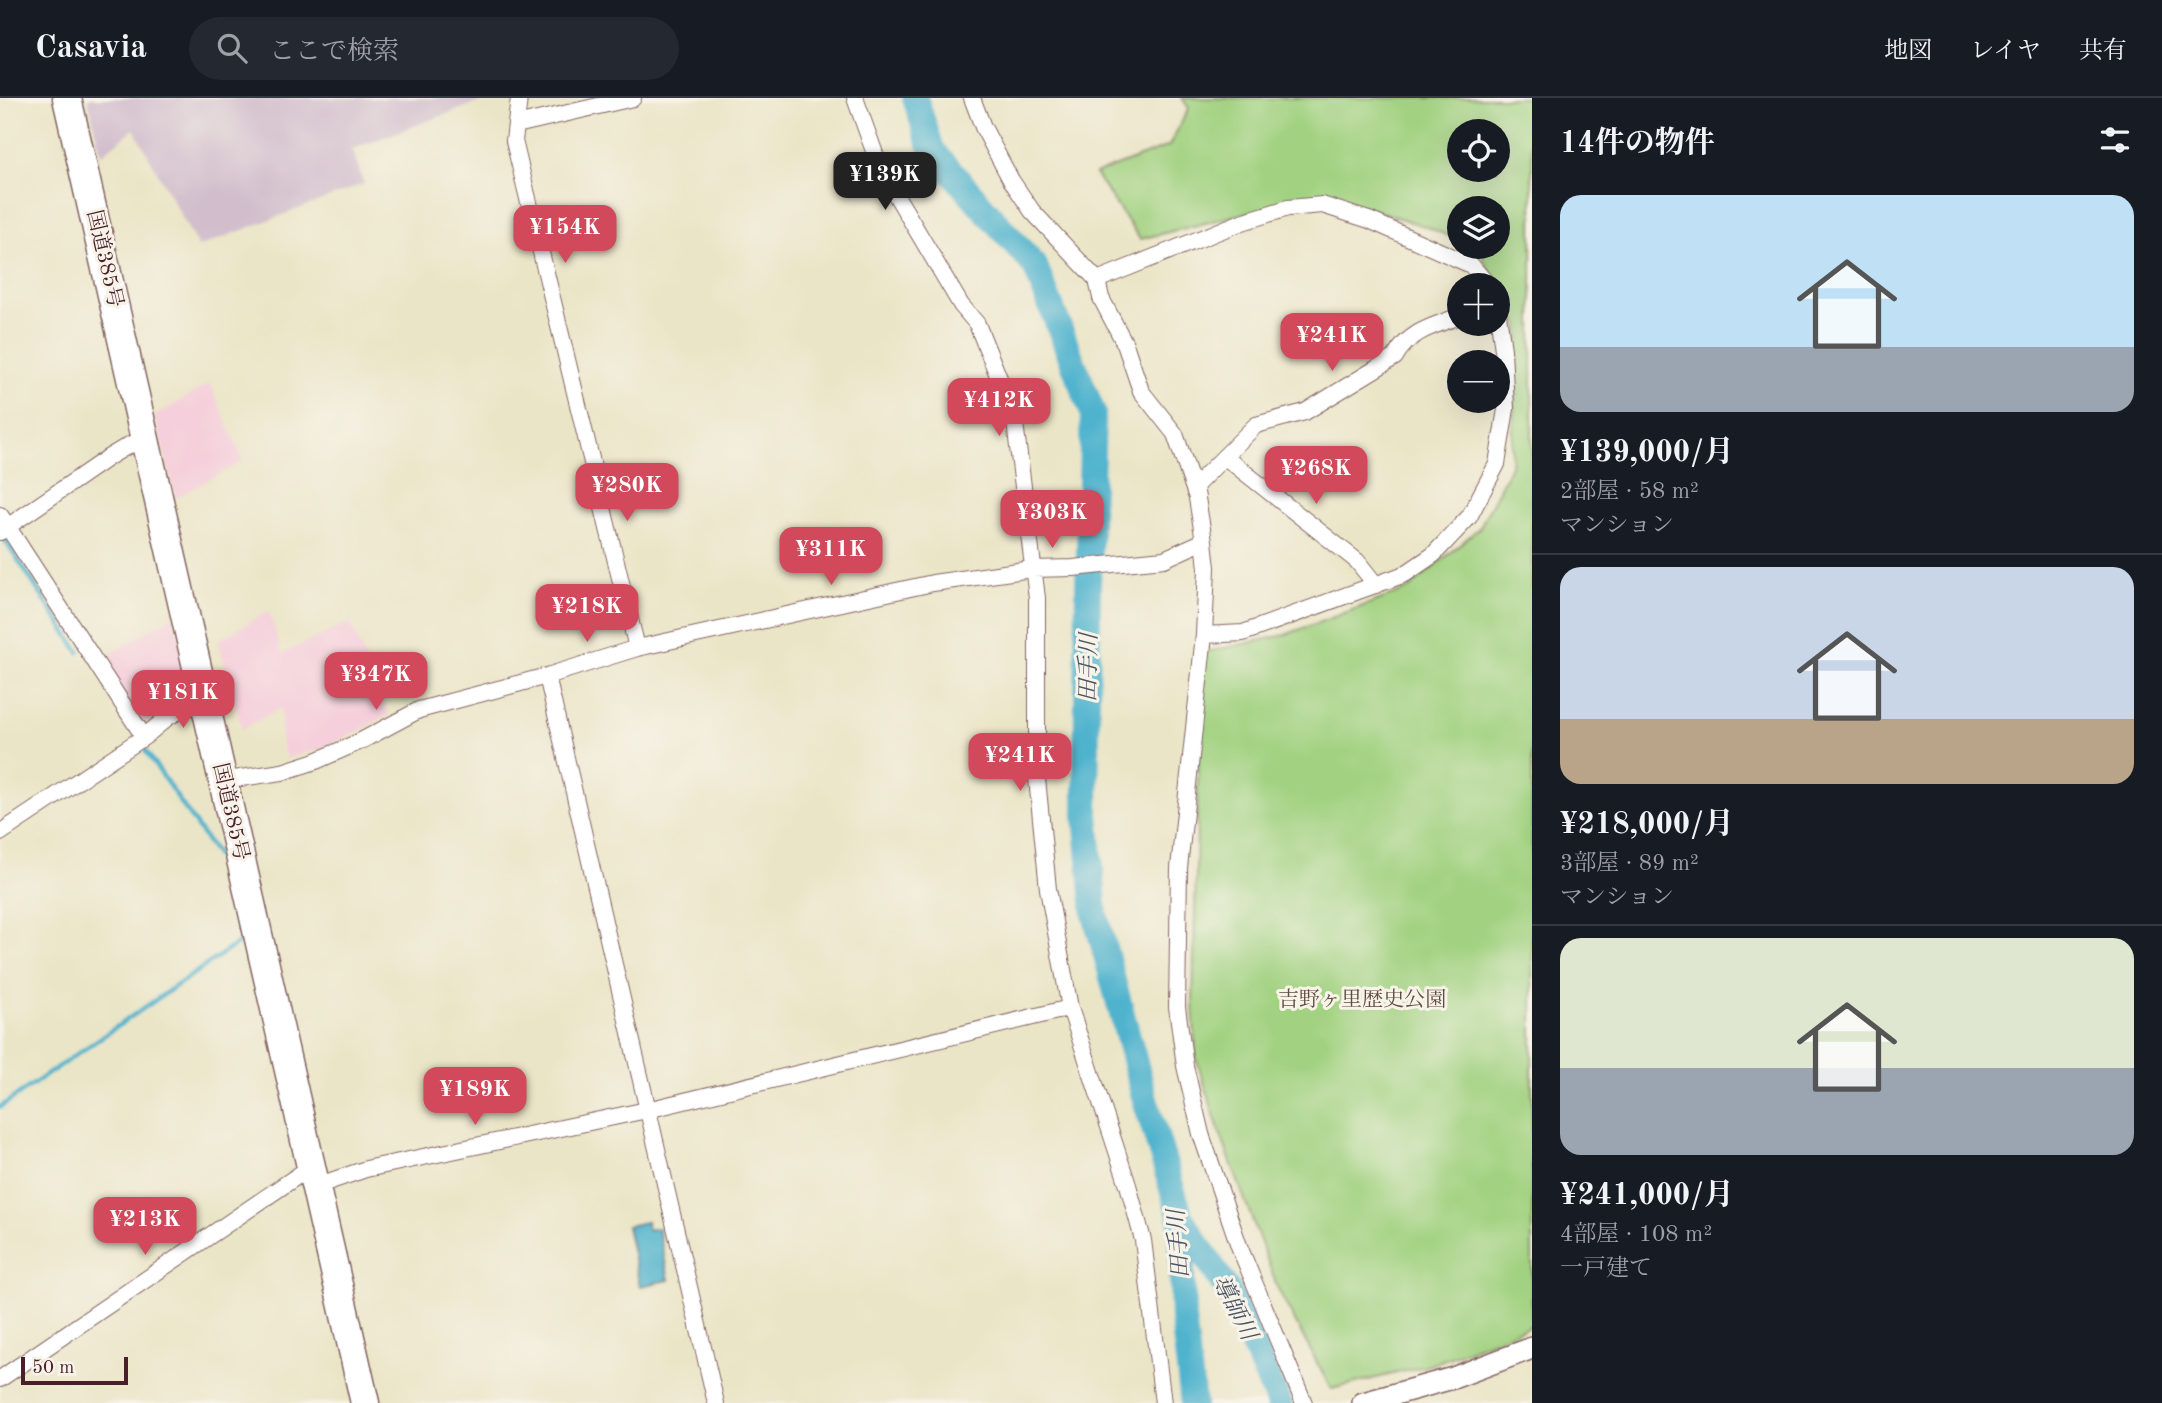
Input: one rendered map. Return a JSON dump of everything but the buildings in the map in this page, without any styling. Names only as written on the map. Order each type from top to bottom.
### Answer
[{"type":"highway","name":"国道385号","points":[[67,98],[365,1403]]},
{"type":"street","points":[[519,98],[514,141],[637,648]]},
{"type":"street","points":[[516,125],[634,98]]},
{"type":"street","points":[[855,98],[880,168],[961,304],[977,324],[1014,415],[1037,598],[1037,779],[1048,888],[1070,1009],[1128,1185],[1143,1240],[1163,1403]]},
{"type":"street","points":[[972,98],[1011,180],[1032,211],[1097,280],[1101,298],[1125,344],[1141,391],[1175,434],[1196,495]]},
{"type":"street","points":[[1097,280],[1242,222],[1289,208],[1322,205],[1369,220],[1471,265],[1478,273]]},
{"type":"street","points":[[1304,1403],[1230,1223],[1201,1134],[1185,1066],[1178,1007],[1179,868],[1204,635],[1207,568],[1195,486],[1256,425],[1305,412],[1395,357],[1402,343],[1423,330],[1447,321]]},
{"type":"street","points":[[1204,635],[1242,633],[1405,574],[1433,555],[1469,517],[1497,464],[1506,410],[1501,336]]},
{"type":"street","points":[[144,737],[3,524],[108,457],[129,445],[146,442]]},
{"type":"street","points":[[1225,457],[1357,561],[1376,585]]},
{"type":"street","points":[[225,786],[234,779],[282,772],[316,761],[419,710],[547,676],[637,648],[933,583],[1032,569],[1073,568],[1164,559],[1204,541]]},
{"type":"street","points":[[547,676],[716,1403]]},
{"type":"street","points":[[0,834],[144,737],[167,717],[204,698]]},
{"type":"street","points":[[0,1379],[314,1176],[366,1169],[647,1110],[1070,1009]]},
{"type":"street","points":[[1363,1403],[1453,1378],[1532,1348]]},
{"type":"shaded area","points":[[88,98],[490,98],[352,149],[364,184],[198,247],[134,129],[101,155]]},
{"type":"shaded area","points":[[210,383],[243,461],[176,498],[155,416]]},
{"type":"shaded area","points":[[269,611],[282,654],[350,622],[389,715],[324,748],[286,758],[281,741],[281,708],[242,729],[218,640]]},
{"type":"shaded area","points":[[173,615],[192,697],[141,725],[101,660]]},
{"type":"green space","name":"吉野ヶ里歴史公園","points":[[1182,98],[1532,98],[1532,1325],[1430,1365],[1331,1389],[1278,1289],[1219,1130],[1196,1058],[1193,1004],[1201,653],[1285,635],[1409,589],[1480,527],[1511,466],[1519,326],[1510,309],[1510,273],[1491,273],[1484,259],[1510,259],[1510,196],[1447,196],[1447,236],[1378,211],[1315,196],[1140,239],[1095,174],[1169,146],[1189,108]]},
{"type":"water","points":[[646,1222],[648,1230],[658,1228],[669,1280],[640,1286],[627,1226]]},
{"type":"waterway","name":"田手川","points":[[915,98],[932,150],[1035,266],[1093,413],[1086,815],[1095,914],[1144,1096],[1181,1218],[1183,1318],[1193,1403]]},
{"type":"waterway","points":[[3,537],[79,652]]},
{"type":"waterway","points":[[145,750],[232,878]]},
{"type":"waterway","points":[[0,1107],[247,937]]},
{"type":"waterway","name":"導師川","points":[[1181,1218],[1230,1294],[1279,1403]]}]
